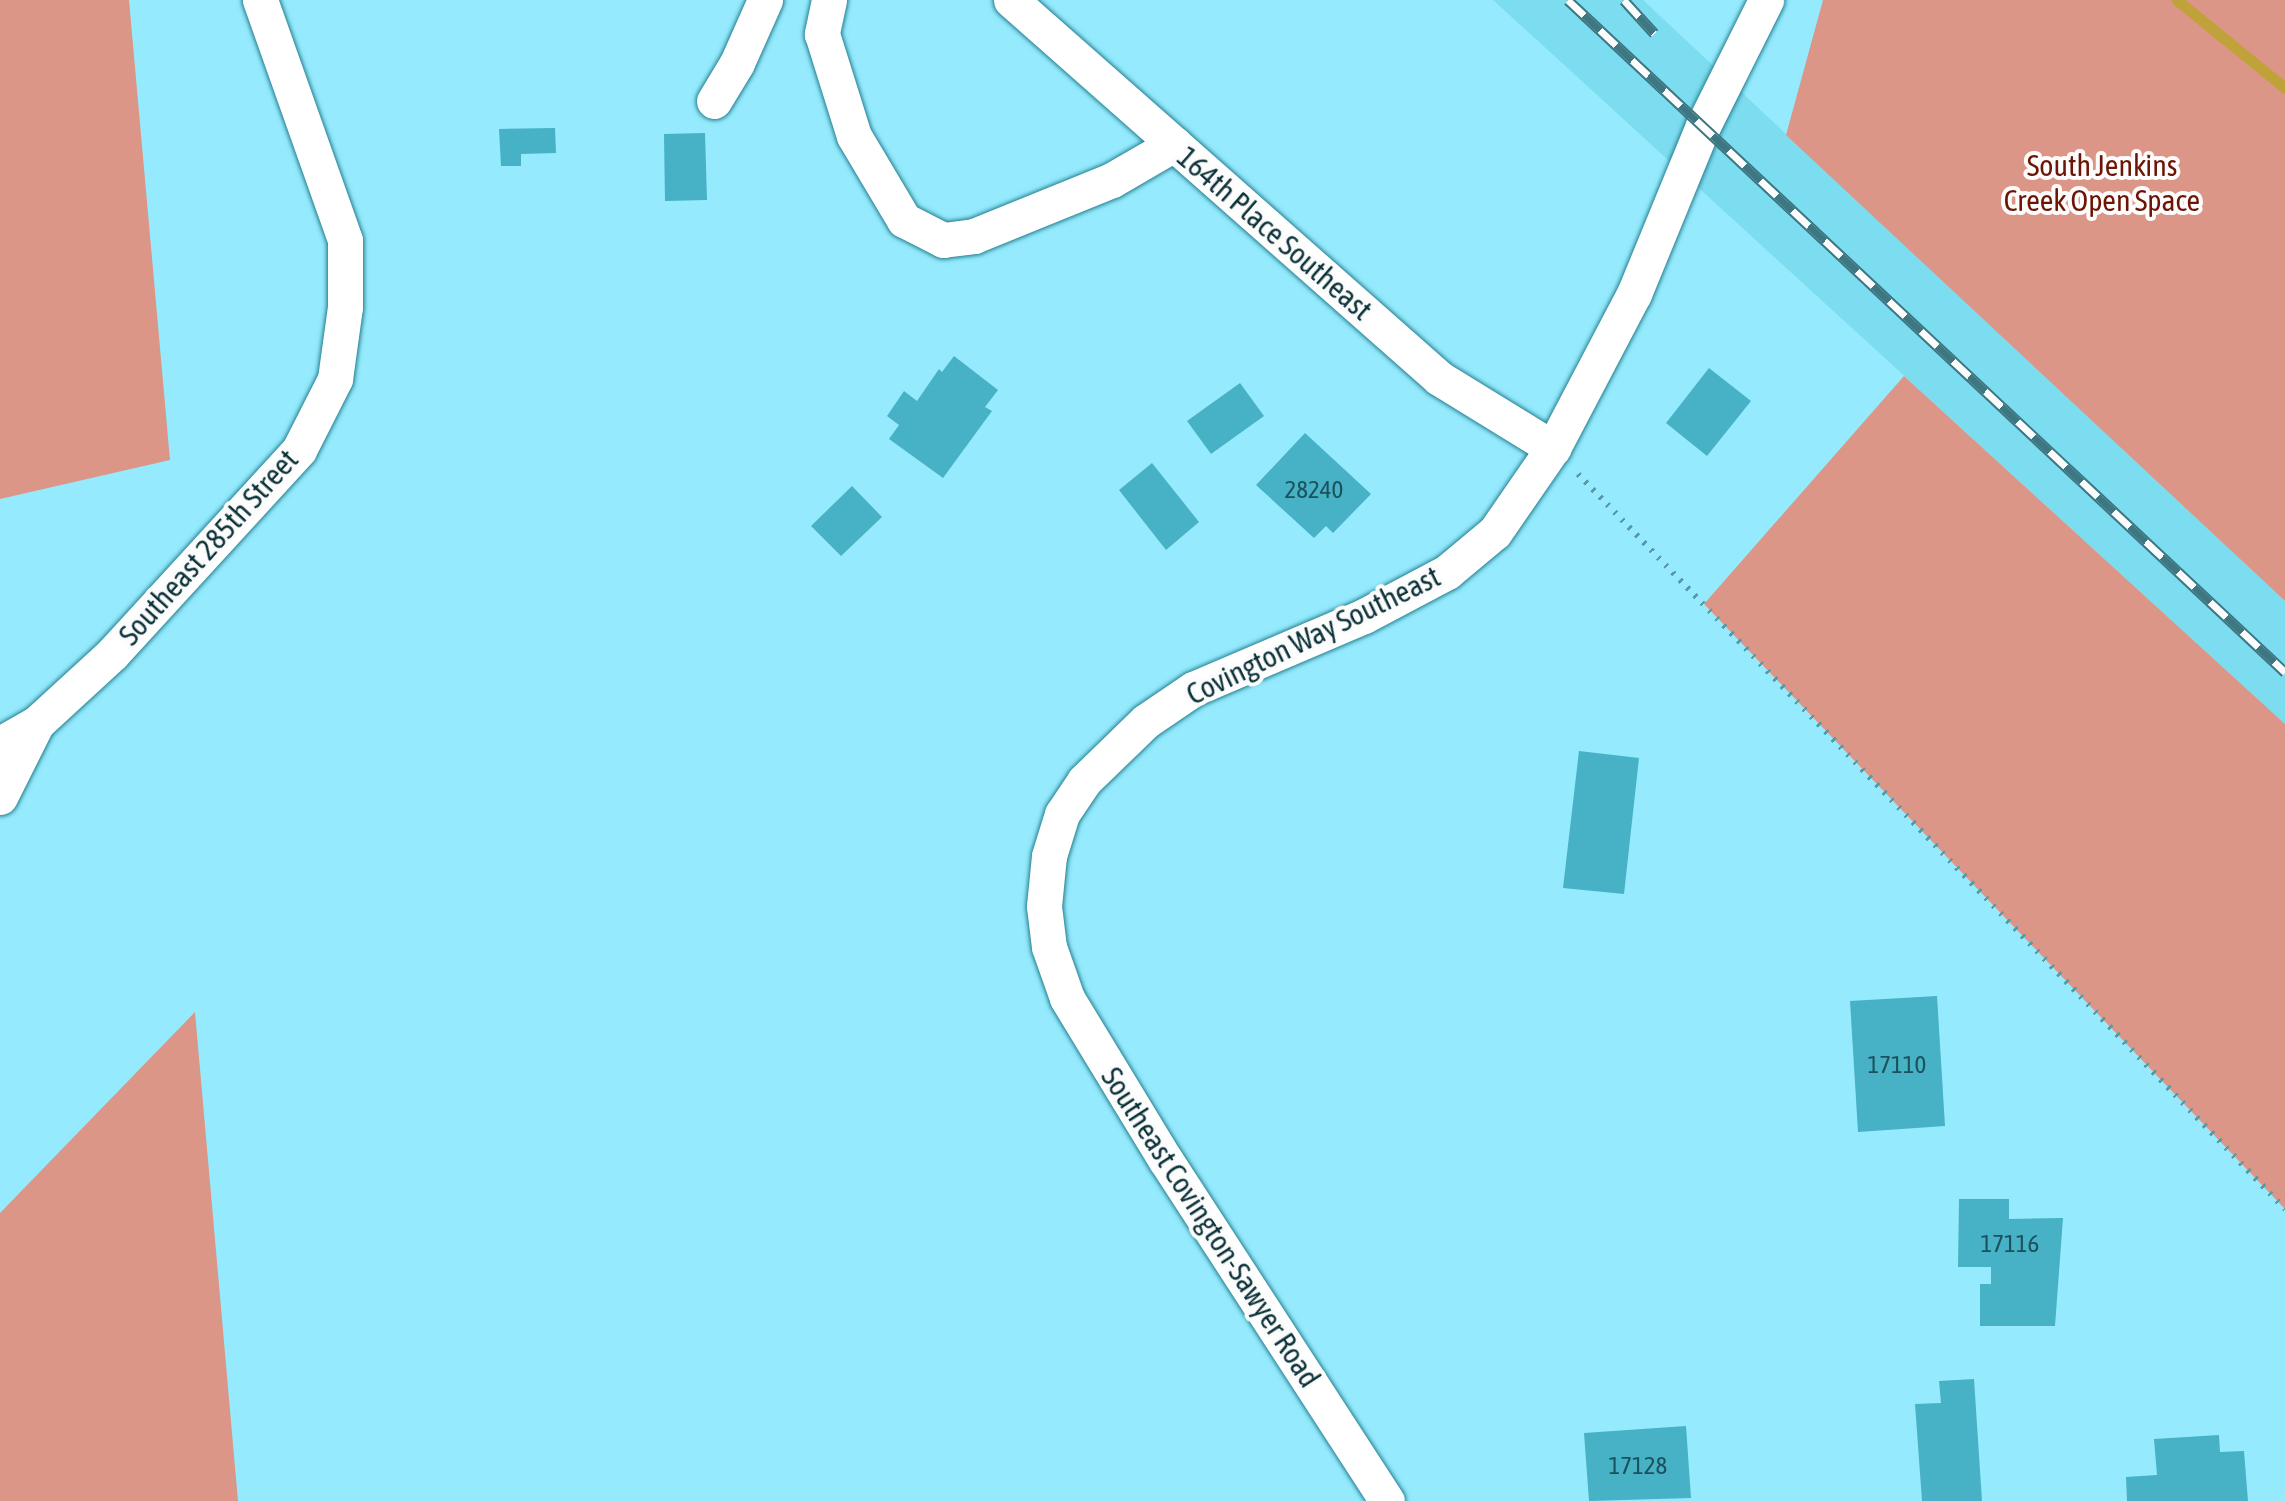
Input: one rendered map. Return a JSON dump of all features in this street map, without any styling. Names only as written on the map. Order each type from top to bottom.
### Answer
[{"type":"street","name":"Southeast 285th Street","points":[[0,744],[37,723],[113,653],[298,450],[335,379],[345,307],[345,240],[260,0]]},
{"type":"street","points":[[714,101],[737,63],[765,0]]},
{"type":"street","points":[[829,0],[822,34],[854,136],[904,220],[943,240],[974,236],[1096,187],[1174,144]]},
{"type":"street","name":"164th Place Southeast","points":[[1011,0],[1439,378],[1553,448]]},
{"type":"street","name":"Covington Way Southeast","points":[[1049,946],[1044,906],[1049,856],[1062,814],[1084,780],[1146,721],[1192,689],[1364,616],[1447,572],[1495,532],[1553,448],[1634,294],[1703,126],[1766,0]]},
{"type":"street","name":"Southeast 285th Street","points":[[0,797],[37,723]]},
{"type":"street","name":"Southeast Covington-Sawyer Road","points":[[1049,946],[1067,998],[1088,1036],[1387,1501]]},
{"type":"path","points":[[1553,448],[2285,1209]]},
{"type":"shaded area","points":[[1493,0],[1643,0],[2285,601],[2285,724]]},
{"type":"green space","points":[[0,0],[129,0],[170,460],[0,499]]},
{"type":"green space","name":"South Jenkins Creek Open Space","points":[[1823,0],[2285,0],[2285,601],[1786,135]]},
{"type":"green space","points":[[1904,376],[2285,724],[2285,1209],[1704,604]]},
{"type":"green space","points":[[195,1012],[238,1501],[0,1501],[0,1213]]},
{"type":"building","points":[[555,128],[556,153],[521,154],[521,166],[501,166],[499,129]]},
{"type":"building","points":[[705,133],[707,200],[665,201],[664,134]]},
{"type":"building","points":[[954,356],[998,390],[985,407],[992,411],[943,478],[889,439],[899,425],[887,416],[904,391],[917,401],[939,369],[942,372]]},
{"type":"building","points":[[1709,368],[1751,401],[1707,456],[1666,423]]},
{"type":"building","points":[[1240,383],[1264,416],[1211,454],[1187,421]]},
{"type":"building","points":[[1305,433],[1371,494],[1333,533],[1326,526],[1314,538],[1256,485]]},
{"type":"building","points":[[1152,463],[1199,522],[1166,550],[1119,490]]},
{"type":"building","points":[[852,486],[882,517],[841,556],[811,526]]},
{"type":"building","points":[[1579,751],[1639,758],[1624,894],[1563,888]]},
{"type":"building","points":[[1937,996],[1945,1126],[1858,1132],[1850,1001]]},
{"type":"building","points":[[1959,1199],[2009,1199],[2009,1219],[2063,1218],[2055,1326],[1980,1326],[1980,1284],[1991,1284],[1991,1267],[1958,1267]]},
{"type":"building","points":[[1974,1379],[1982,1501],[1922,1501],[1915,1404],[1941,1403],[1939,1381]]},
{"type":"building","points":[[1686,1426],[1691,1498],[1589,1501],[1584,1433]]},
{"type":"building","points":[[2219,1435],[2220,1452],[2244,1451],[2248,1501],[2127,1501],[2126,1477],[2157,1475],[2154,1439]]},
{"type":"waterway","points":[[2177,0],[2285,88]]},
{"type":"railway","points":[[1568,0],[2285,672]]},
{"type":"railway","points":[[1624,0],[1654,33]]}]
